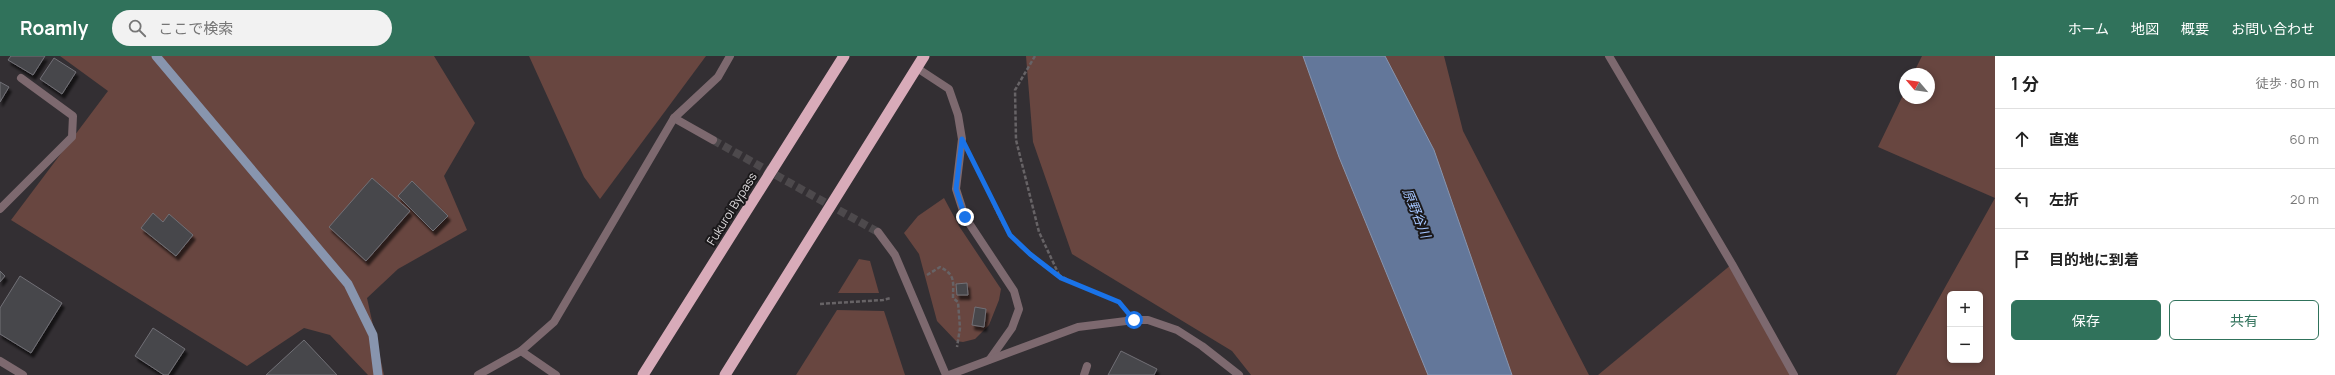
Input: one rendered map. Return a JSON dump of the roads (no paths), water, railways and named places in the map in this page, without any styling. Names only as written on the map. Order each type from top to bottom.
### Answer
[{"type":"highway","name":"Fukuroi Bypass","points":[[643,375],[844,56]]},
{"type":"highway","points":[[726,375],[924,56]]},
{"type":"street","points":[[478,375],[521,350],[554,322],[674,118],[718,77],[730,56]]},
{"type":"street","points":[[1609,56],[1732,264],[1794,375]]},
{"type":"street","points":[[917,68],[949,89],[958,115],[962,139],[956,189],[965,217],[1014,291],[1019,309],[1012,328],[990,359]]},
{"type":"street","points":[[0,209],[72,137],[74,116],[21,78]]},
{"type":"street","points":[[674,118],[712,140]]},
{"type":"street","points":[[878,232],[895,255],[948,375],[1078,327],[1134,320],[1148,320],[1176,330],[1202,346],[1238,375]]},
{"type":"street","points":[[521,350],[556,375]]},
{"type":"street","points":[[0,361],[23,375]]},
{"type":"street","points":[[1084,375],[1087,366]]},
{"type":"water","name":"原野谷川","points":[[1303,56],[1385,56],[1434,150],[1512,375],[1428,375],[1339,157]]},
{"type":"waterway","points":[[156,56],[348,284],[373,335],[378,375]]},
{"type":"tunnel","points":[[713,140],[878,232]]}]
